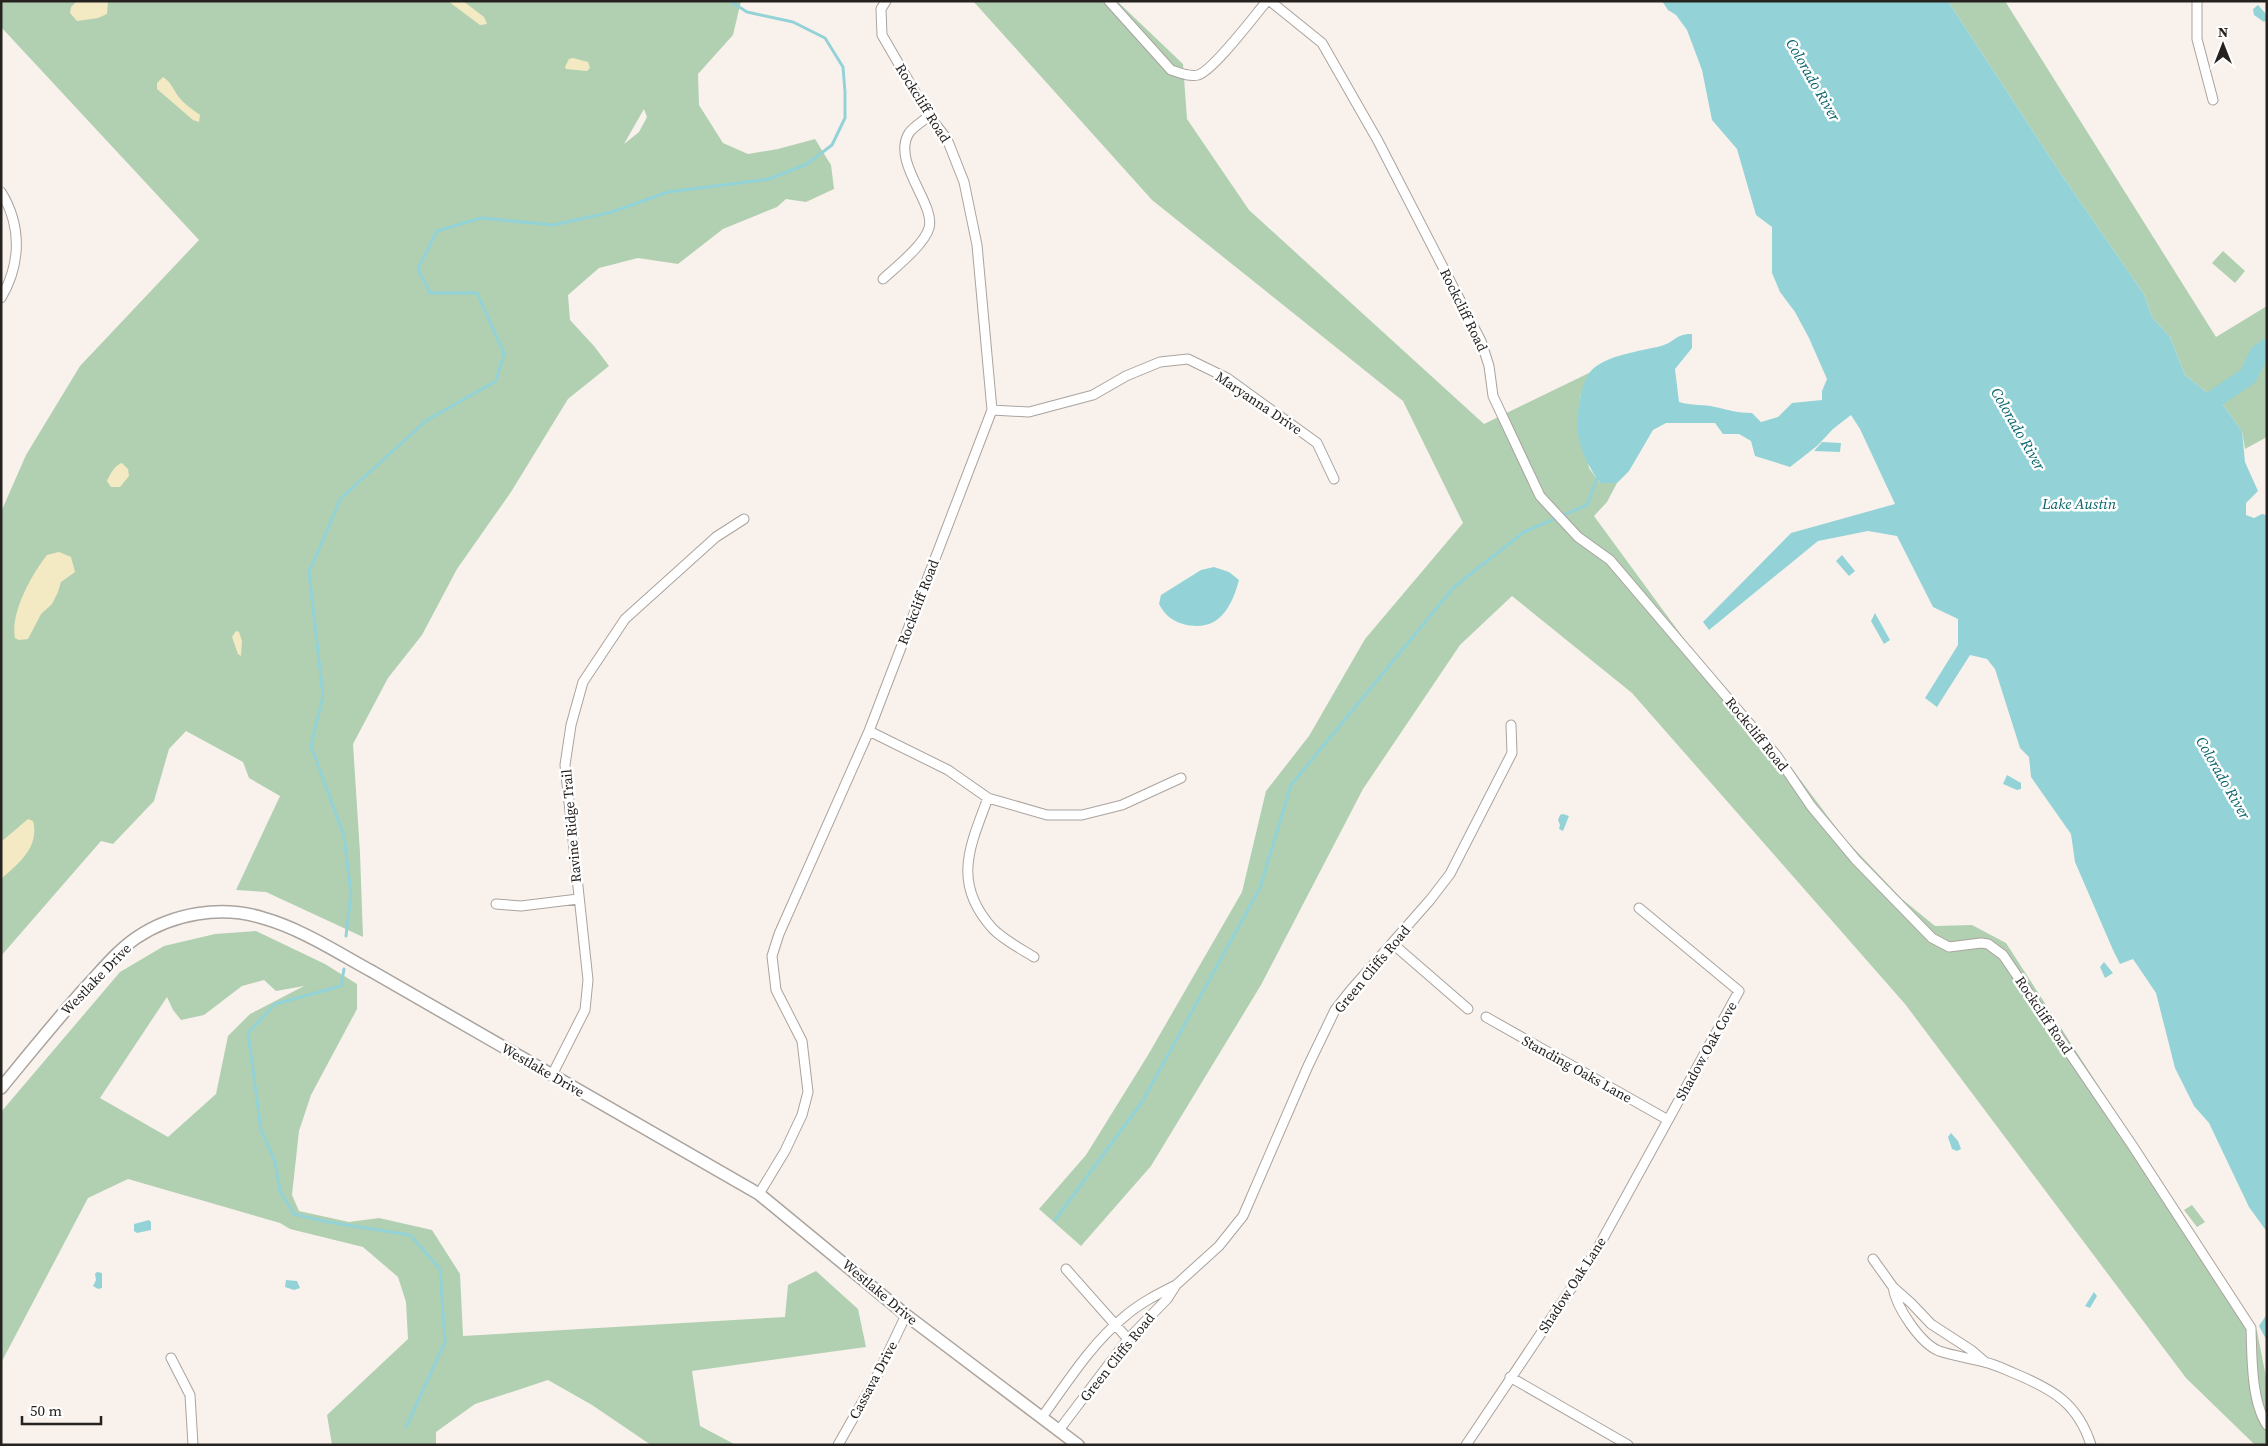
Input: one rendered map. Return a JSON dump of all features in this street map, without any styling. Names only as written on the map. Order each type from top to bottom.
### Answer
[{"type":"street","name":"Rockcliff Road","points":[[759,1194],[785,1151],[802,1115],[808,1092],[802,1041],[776,990],[772,956],[779,934],[869,731],[992,410],[977,245],[964,182],[947,139],[929,116],[882,35],[881,9],[886,1]]},
{"type":"street","name":"Rockcliff Road","points":[[1109,1],[1172,70],[1184,75],[1198,75],[1212,65],[1268,1],[1322,43],[1378,141],[1481,341],[1489,366],[1493,396],[1540,496],[1578,537],[1610,560],[1777,756],[1811,806],[1856,860],[1932,938],[1948,947],[1981,943],[1988,944],[2003,955],[2132,1145],[2251,1328],[2252,1359],[2259,1413],[2267,1425]]},
{"type":"street","points":[[2197,1],[2197,39],[2213,100]]},
{"type":"street","points":[[883,279],[925,236],[930,226],[929,215],[916,186],[906,152],[909,133],[929,116]]},
{"type":"street","points":[[1,192],[14,218],[17,245],[13,271],[1,298]]},
{"type":"street","name":"Maryanna Drive","points":[[992,410],[1029,412],[1093,395],[1126,376],[1160,362],[1188,359],[1227,378],[1317,444],[1334,479]]},
{"type":"street","name":"Ravine Ridge Trail","points":[[552,1075],[584,1010],[588,980],[565,765],[570,725],[583,682],[626,619],[716,537],[744,519]]},
{"type":"street","name":"Green Cliffs Road","points":[[1042,1417],[1095,1346],[1123,1317],[1150,1298],[1176,1284],[1219,1246],[1243,1216],[1308,1066],[1335,1010],[1393,944],[1450,874],[1512,753],[1511,726]]},
{"type":"street","points":[[869,731],[948,770],[988,798],[1047,815],[1082,815],[1122,805],[1181,778]]},
{"type":"street","points":[[988,798],[972,841],[966,872],[973,902],[994,930],[1034,957]]},
{"type":"street","points":[[496,904],[521,906],[578,899]]},
{"type":"street","name":"Shadow Oak Cove","points":[[1639,908],[1739,991],[1668,1120]]},
{"type":"street","name":"Westlake Drive","points":[[1,1088],[108,963],[135,939],[161,924],[196,913],[245,913],[265,918],[309,937],[759,1194],[906,1315],[1078,1445]]},
{"type":"street","points":[[1393,944],[1468,1009]]},
{"type":"street","name":"Standing Oaks Lane","points":[[1486,1018],[1668,1120]]},
{"type":"street","name":"Shadow Oak Lane","points":[[1466,1445],[1595,1253],[1668,1120]]},
{"type":"street","points":[[1873,1259],[1892,1287],[1931,1324],[1971,1350],[1985,1362]]},
{"type":"street","points":[[1066,1269],[1128,1339]]},
{"type":"street","name":"Green Cliffs Road","points":[[1059,1430],[1128,1339],[1167,1299],[1176,1284]]},
{"type":"street","points":[[1892,1287],[1895,1299],[1902,1310],[1915,1329],[1929,1344],[1938,1350],[1985,1362],[2043,1386],[2059,1395],[2071,1406],[2080,1420],[2091,1445]]},
{"type":"street","name":"Cassava Drive","points":[[838,1445],[876,1378],[906,1315]]},
{"type":"street","points":[[171,1358],[190,1395],[193,1445]]},
{"type":"street","points":[[1510,1377],[1628,1445]]},
{"type":"green space","points":[[1,1],[741,1],[733,35],[698,74],[699,105],[723,143],[748,154],[778,149],[815,139],[831,165],[834,189],[806,202],[786,199],[777,207],[723,229],[678,264],[638,258],[599,268],[568,295],[570,320],[609,366],[568,399],[511,492],[457,569],[422,635],[388,678],[353,744],[363,937],[266,892],[236,890],[280,796],[249,778],[243,762],[186,731],[169,749],[154,801],[113,844],[101,841],[1,956],[1,512],[26,455],[80,366],[199,240],[1,27]],"holes":[[[644,109],[647,117],[639,132],[624,144]]]},
{"type":"green space","points":[[973,1],[1117,1],[1183,64],[1187,119],[1249,210],[1484,424],[1591,372],[1580,397],[1579,418],[1589,468],[1600,483],[1617,483],[1607,502],[1594,516],[1690,647],[1772,742],[1844,838],[1902,899],[1935,926],[1972,925],[2006,943],[2257,1331],[2267,1382],[2267,1445],[2255,1445],[2186,1378],[1905,1004],[1632,693],[1512,596],[1460,645],[1363,789],[1261,985],[1151,1166],[1081,1246],[1039,1209],[1086,1155],[1148,1055],[1242,892],[1266,791],[1309,736],[1365,639],[1463,523],[1403,401],[1152,200]]},
{"type":"green space","points":[[1948,1],[2005,1],[2216,337],[2267,306],[2267,437],[2245,449],[2242,431],[2224,406],[2185,375],[2170,337],[2152,317],[2144,294],[2057,168]]},
{"type":"green space","points":[[2223,251],[2245,271],[2235,283],[2212,263]]},
{"type":"green space","points":[[256,931],[325,964],[357,984],[357,1009],[311,1095],[299,1131],[292,1195],[299,1211],[349,1222],[379,1218],[432,1230],[460,1274],[463,1336],[785,1317],[788,1285],[816,1271],[858,1309],[866,1347],[692,1371],[700,1426],[736,1445],[651,1445],[592,1405],[548,1380],[475,1404],[436,1432],[436,1445],[332,1445],[327,1415],[408,1339],[406,1302],[398,1277],[363,1247],[290,1229],[280,1223],[128,1179],[88,1198],[1,1363],[1,1112],[120,972],[164,946],[215,934]],"holes":[[[264,980],[276,991],[304,986],[250,1014],[228,1036],[216,1094],[168,1137],[100,1098],[167,997],[173,1010],[181,1020],[204,1015],[242,986]]]},
{"type":"green space","points":[[2192,1205],[2205,1222],[2197,1227],[2184,1210]]},
{"type":"sand","points":[[77,1],[108,1],[107,14],[98,18],[77,21],[70,13],[71,7]]},
{"type":"sand","points":[[448,1],[463,1],[484,17],[487,24],[480,25]]},
{"type":"sand","points":[[573,58],[588,62],[590,68],[587,71],[566,69],[565,67],[569,59]]},
{"type":"sand","points":[[163,77],[170,83],[183,102],[200,115],[199,122],[193,120],[157,89],[157,83]]},
{"type":"sand","points":[[122,463],[128,469],[129,476],[120,487],[111,487],[107,481],[108,478],[115,468]]},
{"type":"sand","points":[[59,552],[71,557],[75,572],[61,582],[52,604],[41,614],[28,639],[19,640],[15,638],[14,628],[19,606],[29,583],[47,555]]},
{"type":"sand","points":[[236,631],[239,632],[242,641],[241,656],[238,654],[232,637]]},
{"type":"sand","points":[[28,819],[33,821],[34,830],[30,847],[20,861],[1,879],[1,842]]},
{"type":"water","name":"Lake Austin","points":[[1662,1],[1948,1],[2057,168],[2144,294],[2152,317],[2170,337],[2185,375],[2224,406],[2242,431],[2245,462],[2258,491],[2246,503],[2246,515],[2254,518],[2262,514],[2267,515],[2267,1232],[2249,1207],[2209,1123],[2194,1106],[2175,1068],[2156,993],[2133,959],[2120,964],[2113,950],[2075,862],[2071,834],[2031,777],[2029,757],[2020,748],[1995,669],[1987,659],[1970,655],[1937,707],[1925,698],[1958,645],[1958,619],[1933,607],[1897,536],[1868,531],[1818,541],[1709,630],[1703,622],[1791,533],[1895,504],[1860,429],[1851,415],[1833,429],[1817,446],[1790,467],[1755,456],[1751,441],[1739,434],[1723,434],[1715,423],[1666,423],[1653,430],[1629,471],[1617,483],[1600,483],[1587,462],[1580,445],[1578,432],[1581,395],[1586,378],[1590,372],[1604,361],[1661,346],[1682,335],[1692,334],[1692,348],[1675,369],[1679,402],[1752,413],[1761,422],[1778,417],[1792,403],[1822,400],[1822,391],[1827,379],[1809,338],[1795,312],[1780,292],[1772,273],[1772,227],[1756,215],[1737,149],[1712,120],[1702,70],[1687,30]]},
{"type":"water","points":[[2258,5],[2267,15],[2267,20],[2264,22],[2254,15],[2253,9]]},
{"type":"water","points":[[1822,442],[1841,443],[1840,452],[1814,451]]},
{"type":"water","points":[[1842,555],[1855,571],[1849,576],[1836,561]]},
{"type":"water","points":[[1214,567],[1229,572],[1239,580],[1232,601],[1221,617],[1214,622],[1195,626],[1179,623],[1163,611],[1159,604],[1161,595],[1201,570]]},
{"type":"water","points":[[1875,613],[1890,640],[1884,644],[1871,621]]},
{"type":"water","points":[[2007,775],[2021,783],[2021,789],[2017,790],[2003,784]]},
{"type":"water","points":[[1560,815],[1569,816],[1563,831],[1559,829],[1558,820]]},
{"type":"water","points":[[2104,962],[2113,973],[2105,978],[2100,967]]},
{"type":"water","points":[[1951,1133],[1958,1141],[1961,1149],[1957,1151],[1952,1149],[1948,1137]]},
{"type":"water","points":[[149,1220],[151,1222],[151,1230],[137,1233],[134,1231],[134,1224]]},
{"type":"water","points":[[97,1272],[102,1273],[102,1288],[98,1289],[93,1286]]},
{"type":"water","points":[[286,1280],[297,1281],[300,1288],[294,1290],[285,1287]]},
{"type":"water","points":[[2094,1292],[2097,1296],[2090,1308],[2085,1306]]},
{"type":"water","points":[[2267,1314],[2267,1338],[2266,1339],[2259,1326]]},
{"type":"waterway","points":[[346,936],[351,894],[344,836],[311,746],[323,696],[309,572],[341,498],[427,420],[496,381],[504,353],[477,293],[430,293],[418,269],[437,231],[481,218],[553,225],[612,212],[668,192],[769,179],[807,164],[832,145],[845,118],[845,92],[843,67],[825,38],[793,22],[747,12],[730,1]]},
{"type":"waterway","points":[[2195,412],[2248,376],[2259,354],[2267,348]]},
{"type":"waterway","points":[[1055,1220],[1142,1102],[1260,888],[1291,785],[1454,587],[1524,532],[1587,505],[1598,476]]},
{"type":"waterway","points":[[344,969],[341,986],[275,1004],[248,1033],[261,1130],[275,1162],[280,1191],[294,1214],[328,1222],[410,1235],[440,1269],[445,1342],[406,1427]]},
{"type":"water label","name":"Colorado River","points":[[1813,80]]},
{"type":"water label","name":"Colorado River","points":[[2018,429]]},
{"type":"water label","name":"Colorado River","points":[[2223,778]]}]
